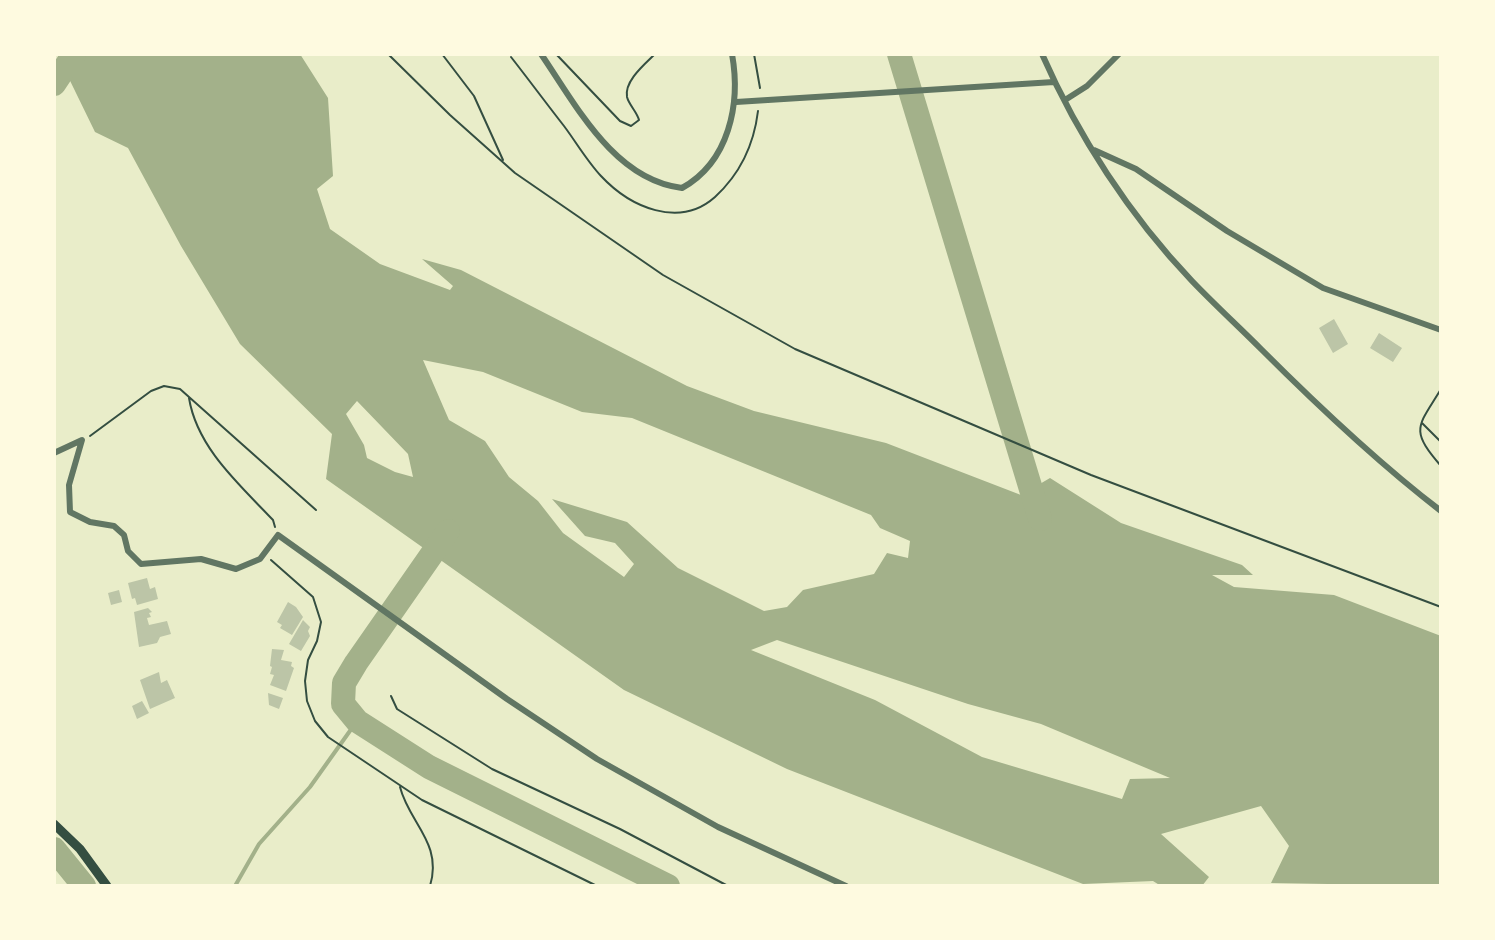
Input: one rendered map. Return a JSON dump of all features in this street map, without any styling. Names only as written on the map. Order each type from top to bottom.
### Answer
[{"type":"main road","points":[[54,824],[80,849],[107,886]]},
{"type":"street","points":[[541,54],[603,141],[629,165],[667,186],[682,188],[706,172],[719,152],[736,102],[732,54]]},
{"type":"street","points":[[1042,54],[1054,82],[1123,197],[1191,280],[1344,429],[1441,511]]},
{"type":"street","points":[[1065,100],[1087,86],[1119,54]]},
{"type":"street","points":[[736,102],[1054,82]]},
{"type":"street","points":[[1094,150],[1136,169],[1227,231],[1323,288],[1441,330]]},
{"type":"street","points":[[54,453],[82,440]]},
{"type":"street","points":[[82,440],[69,485],[70,512],[90,522],[114,526],[124,535],[128,551],[141,564],[201,559],[236,569],[260,559],[278,535],[366,600],[597,759],[718,827],[846,886]]},
{"type":"path","points":[[388,54],[504,163],[593,229],[663,275],[795,349],[1091,475],[1441,607]]},
{"type":"path","points":[[442,54],[474,96],[504,163]]},
{"type":"path","points":[[556,54],[620,121],[631,126],[639,120],[627,96],[628,90],[633,78],[655,54]]},
{"type":"path","points":[[754,54],[760,89]]},
{"type":"path","points":[[511,57],[602,177],[627,197],[672,215],[698,210],[739,169],[751,144],[759,102]]},
{"type":"path","points":[[82,440],[151,391],[164,386],[180,389],[316,510]]},
{"type":"path","points":[[1441,389],[1421,422],[1419,437],[1441,466]]},
{"type":"path","points":[[189,397],[191,411],[207,444],[273,520],[278,535]]},
{"type":"path","points":[[1421,422],[1441,442]]},
{"type":"path","points":[[263,554],[313,597],[321,622],[308,660],[305,681],[307,701],[315,721],[328,737],[422,800],[597,886]]},
{"type":"path","points":[[391,696],[397,709],[492,769],[620,829],[728,886]]},
{"type":"path","points":[[400,786],[403,800],[430,846],[433,876],[430,886]]},
{"type":"shaded area","points":[[57,54],[300,54],[328,98],[333,176],[317,189],[330,229],[380,264],[450,290],[453,286],[422,259],[461,270],[687,386],[754,411],[886,443],[1021,495],[1050,478],[1121,523],[1242,565],[1253,575],[1212,575],[1234,587],[1334,595],[1441,636],[1441,886],[1271,883],[1289,846],[1261,806],[1161,834],[1209,877],[1202,886],[1161,886],[1153,881],[1083,884],[787,769],[624,690],[326,479],[332,434],[240,344],[181,246],[128,148],[95,132]],"holes":[[[423,360],[483,372],[582,412],[632,418],[871,515],[880,528],[910,541],[908,558],[887,553],[874,574],[803,590],[787,607],[764,611],[678,568],[627,522],[552,499],[585,536],[615,543],[634,564],[624,577],[563,533],[538,501],[509,477],[485,441],[449,420]],[[357,401],[408,454],[413,477],[367,458],[364,445],[346,414]],[[777,640],[968,704],[1041,724],[1170,778],[1130,779],[1122,799],[982,757],[875,700],[751,650]]]},
{"type":"building","points":[[1334,319],[1348,344],[1333,353],[1319,328]]},
{"type":"building","points":[[1379,333],[1402,348],[1393,362],[1370,348]]},
{"type":"building","points":[[147,578],[150,589],[155,587],[158,599],[137,605],[128,583]]},
{"type":"building","points":[[119,590],[122,602],[111,605],[108,593]]},
{"type":"building","points":[[288,602],[303,617],[292,635],[280,628],[282,625],[277,622]]},
{"type":"building","points":[[148,608],[152,612],[149,613],[151,617],[147,618],[149,625],[167,621],[171,634],[160,637],[157,643],[139,647],[134,612]]},
{"type":"building","points":[[303,620],[310,627],[310,636],[301,651],[289,644]]},
{"type":"building","points":[[272,649],[284,650],[281,660],[292,662],[294,668],[286,691],[270,685],[274,675],[270,674]]},
{"type":"building","points":[[159,672],[161,683],[167,680],[175,698],[150,709],[140,680]]},
{"type":"building","points":[[268,693],[283,698],[279,709],[269,705]]},
{"type":"building","points":[[142,701],[149,713],[137,719],[132,706]]},
{"type":"waterway","points":[[54,84],[74,54]]},
{"type":"waterway","points":[[899,54],[1040,519]]},
{"type":"waterway","points":[[448,531],[356,663],[344,683],[343,704],[357,721],[429,767],[668,886]]},
{"type":"waterway","points":[[235,886],[259,844],[310,787],[357,721]]},
{"type":"waterway","points":[[54,849],[84,886]]}]
